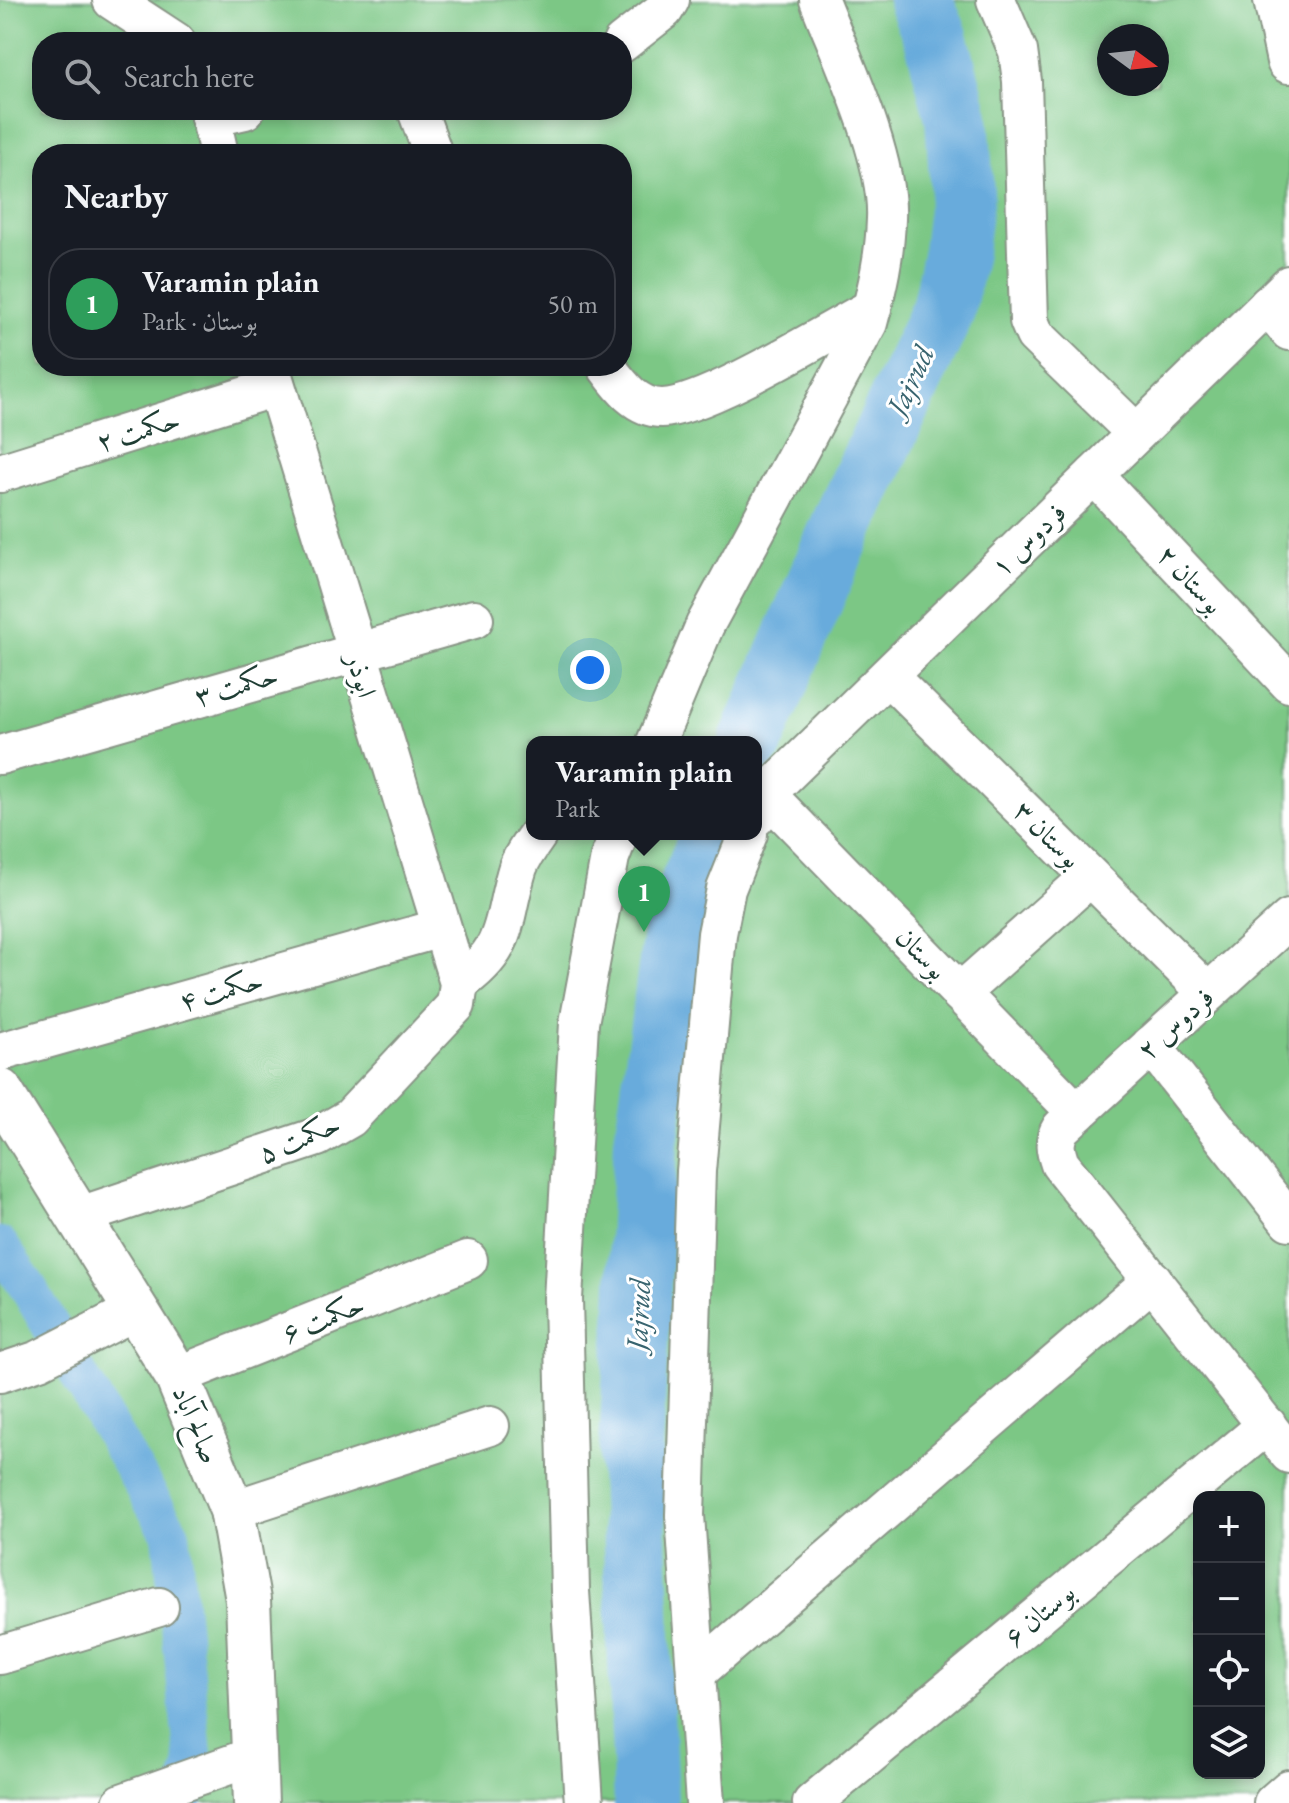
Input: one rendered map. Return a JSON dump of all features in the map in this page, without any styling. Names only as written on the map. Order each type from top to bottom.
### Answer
[{"type":"street","points":[[112,0],[161,32]]},
{"type":"street","points":[[632,35],[664,10],[670,0]]},
{"type":"street","points":[[659,736],[705,625],[868,323],[881,274],[887,216],[880,170],[819,0]]},
{"type":"street","points":[[996,0],[1018,51],[1022,81],[1029,321],[1035,335],[1136,433]]},
{"type":"street","points":[[1276,0],[1289,61]]},
{"type":"street","points":[[421,120],[429,144]]},
{"type":"street","name":"فردوس ۱","points":[[762,804],[1136,433],[1282,307]]},
{"type":"street","points":[[615,376],[635,399],[661,408],[670,407],[704,397],[872,308]]},
{"type":"street","name":"حکمت ۲","points":[[0,473],[273,376]]},
{"type":"street","name":"ابوذر","points":[[273,376],[459,983]]},
{"type":"street","name":"بوستان ۲","points":[[1094,475],[1289,683]]},
{"type":"street","name":"حکمت ۳","points":[[0,755],[474,619]]},
{"type":"street","name":"بوستان ۳","points":[[888,676],[1208,993]]},
{"type":"street","name":"بوستان","points":[[762,806],[960,993],[1069,1120]]},
{"type":"street","points":[[459,983],[483,966],[500,942],[519,864],[534,840]]},
{"type":"street","points":[[584,1803],[570,1591],[563,1299],[579,1023],[610,857],[617,840]]},
{"type":"street","points":[[705,1803],[685,1515],[696,1171],[717,934],[726,889],[746,840]]},
{"type":"street","points":[[960,993],[1090,877]]},
{"type":"street","name":"فردوس ۲","points":[[1069,1120],[1289,919]]},
{"type":"street","name":"حکمت ۴","points":[[0,1052],[441,928]]},
{"type":"street","name":"حکمت ۵","points":[[80,1216],[317,1137],[350,1118],[456,1005],[459,983]]},
{"type":"street","points":[[1151,1045],[1289,1221]]},
{"type":"street","name":"صالح آباد","points":[[3,1102],[80,1216],[177,1376],[232,1510],[248,1600],[256,1803]]},
{"type":"street","points":[[1069,1120],[1055,1137],[1055,1152],[1060,1164],[1278,1439]]},
{"type":"street","name":"حکمت ۶","points":[[177,1376],[468,1260]]},
{"type":"street","points":[[696,1673],[1153,1280]]},
{"type":"street","points":[[0,1373],[39,1360],[138,1309]]},
{"type":"street","points":[[232,1510],[490,1426]]},
{"type":"street","name":"بوستان ۶","points":[[812,1803],[1278,1439]]},
{"type":"street","points":[[0,1655],[159,1607]]},
{"type":"street","points":[[122,1803],[254,1756]]},
{"type":"street","points":[[1273,1803],[1289,1789]]},
{"type":"green space","points":[[0,0],[1289,0],[1289,1803],[0,1803]]},
{"type":"waterway","name":"Jajrud","points":[[754,736],[846,518],[943,310],[955,252],[962,193],[957,117],[936,37],[920,0]]},
{"type":"waterway","name":"Jajrud","points":[[646,1803],[631,1449],[646,1141],[677,919],[710,840]]},
{"type":"waterway","points":[[0,1246],[29,1289],[171,1534],[194,1764],[182,1803]]},
{"type":"place","name":"Varamin plain","points":[[644,932]]}]
